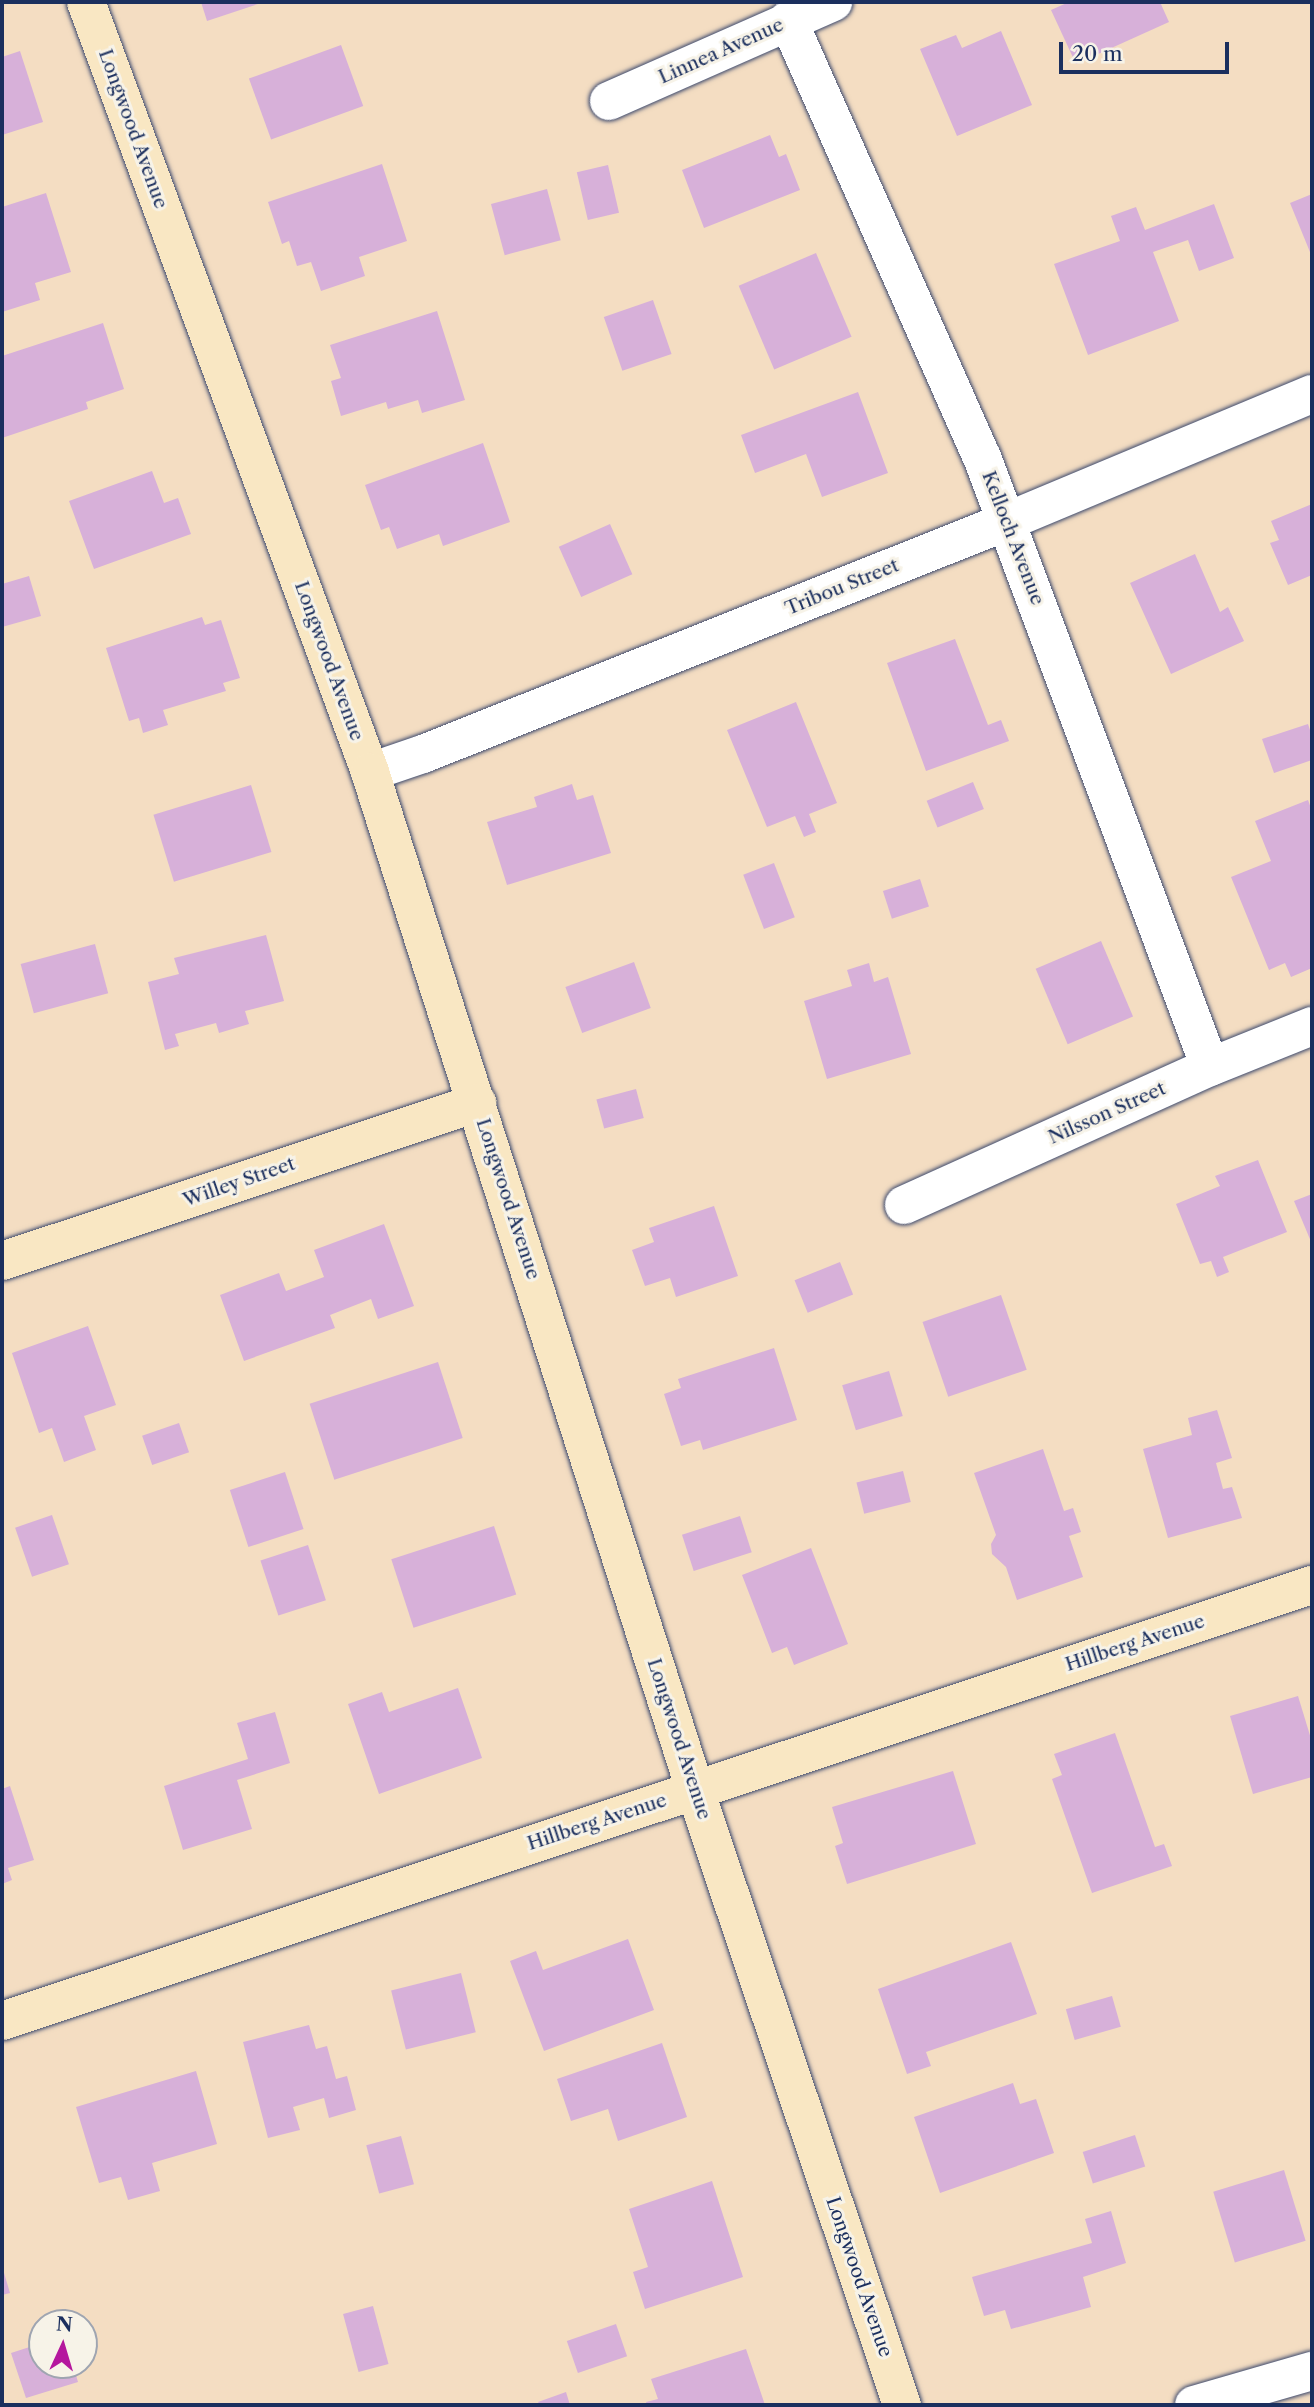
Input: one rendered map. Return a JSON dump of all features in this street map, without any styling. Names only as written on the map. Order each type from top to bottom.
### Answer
[{"type":"street","name":"Longwood Avenue","points":[[86,2],[370,772],[695,1790],[902,2405]]},
{"type":"street","name":"Linnea Avenue","points":[[609,102],[833,2]]},
{"type":"street","name":"Kelloch Avenue","points":[[788,20],[977,444],[1210,1067]]},
{"type":"street","name":"Tribou Street","points":[[370,772],[436,749],[1007,521],[1312,394]]},
{"type":"street","name":"Nilsson Street","points":[[904,1205],[1210,1067],[1312,1026]]},
{"type":"street","name":"Willey Street","points":[[2,1261],[477,1103]]},
{"type":"street","name":"Hillberg Avenue","points":[[2,2021],[1312,1585]]},
{"type":"street","points":[[1194,2405],[1312,2371]]},
{"type":"building","points":[[201,2],[264,2],[207,21]]},
{"type":"building","points":[[1069,2],[1160,2],[1169,22],[1076,64],[1051,10]]},
{"type":"building","points":[[1001,31],[1032,105],[957,136],[920,49],[956,35],[962,48]]},
{"type":"building","points":[[341,45],[363,106],[271,140],[249,79]]},
{"type":"building","points":[[20,51],[43,122],[2,135],[2,57]]},
{"type":"building","points":[[770,135],[779,157],[786,154],[800,190],[704,228],[682,170]]},
{"type":"building","points":[[382,164],[407,241],[359,257],[365,276],[321,291],[311,262],[297,266],[289,241],[282,244],[268,202]]},
{"type":"building","points":[[608,165],[619,213],[588,220],[577,172]]},
{"type":"building","points":[[547,189],[561,240],[505,255],[491,204]]},
{"type":"building","points":[[46,193],[71,272],[35,283],[40,300],[2,312],[2,207]]},
{"type":"building","points":[[1312,194],[1312,257],[1290,203]]},
{"type":"building","points":[[1214,204],[1234,258],[1199,271],[1188,240],[1153,252],[1179,321],[1088,355],[1054,264],[1120,241],[1111,216],[1136,207],[1145,230]]},
{"type":"building","points":[[816,253],[852,337],[774,370],[739,286]]},
{"type":"building","points":[[653,300],[672,354],[622,371],[604,317]]},
{"type":"building","points":[[437,311],[465,400],[422,413],[418,400],[388,409],[386,402],[341,416],[331,381],[341,378],[330,345]]},
{"type":"building","points":[[103,323],[124,389],[86,402],[88,409],[2,438],[2,356]]},
{"type":"building","points":[[858,392],[888,473],[822,497],[806,454],[755,473],[741,435]]},
{"type":"building","points":[[483,443],[510,522],[443,546],[439,534],[397,549],[389,527],[381,530],[365,485]]},
{"type":"building","points":[[152,471],[164,503],[178,498],[191,534],[94,569],[69,501]]},
{"type":"building","points":[[1312,504],[1312,575],[1288,585],[1270,543],[1279,540],[1271,521]]},
{"type":"building","points":[[610,524],[632,574],[581,597],[559,547]]},
{"type":"building","points":[[1195,554],[1220,612],[1228,607],[1244,641],[1171,674],[1130,583]]},
{"type":"building","points":[[29,576],[41,616],[2,627],[2,584]]},
{"type":"building","points":[[202,617],[205,625],[221,620],[240,678],[223,683],[226,691],[163,710],[168,725],[143,733],[139,718],[129,721],[106,648]]},
{"type":"building","points":[[955,639],[988,725],[1001,720],[1009,741],[926,771],[887,663]]},
{"type":"building","points":[[796,702],[837,803],[809,814],[816,832],[804,837],[795,816],[767,827],[727,730]]},
{"type":"building","points":[[1308,724],[1312,736],[1312,760],[1274,773],[1262,739]]},
{"type":"building","points":[[973,782],[984,809],[938,828],[927,801]]},
{"type":"building","points":[[572,784],[577,800],[593,795],[611,853],[507,885],[487,822],[537,807],[534,797]]},
{"type":"building","points":[[251,785],[271,852],[174,882],[153,815]]},
{"type":"building","points":[[1308,800],[1312,811],[1312,968],[1291,977],[1285,963],[1269,970],[1231,877],[1271,861],[1255,821]]},
{"type":"building","points":[[774,863],[795,917],[764,929],[743,875]]},
{"type":"building","points":[[920,879],[929,907],[892,919],[883,891]]},
{"type":"building","points":[[266,935],[284,1001],[245,1011],[249,1024],[219,1033],[216,1023],[175,1034],[179,1046],[165,1050],[148,982],[179,974],[174,958]]},
{"type":"building","points":[[1101,941],[1133,1016],[1068,1044],[1036,969]]},
{"type":"building","points":[[95,944],[108,993],[34,1013],[21,964]]},
{"type":"building","points":[[634,962],[651,1008],[582,1033],[565,987]]},
{"type":"building","points":[[869,963],[874,982],[888,977],[911,1054],[827,1079],[804,1001],[852,986],[847,970]]},
{"type":"building","points":[[636,1089],[644,1118],[604,1129],[596,1100]]},
{"type":"building","points":[[1258,1160],[1287,1232],[1223,1257],[1229,1272],[1217,1277],[1211,1261],[1200,1264],[1176,1204],[1220,1186],[1215,1176]]},
{"type":"building","points":[[1312,1194],[1312,1244],[1294,1201]]},
{"type":"building","points":[[714,1206],[738,1276],[676,1297],[670,1278],[645,1286],[632,1250],[654,1242],[649,1228]]},
{"type":"building","points":[[384,1224],[414,1306],[378,1319],[371,1299],[330,1315],[335,1328],[244,1361],[220,1295],[279,1273],[286,1291],[324,1277],[314,1250]]},
{"type":"building","points":[[840,1262],[853,1294],[808,1313],[795,1280]]},
{"type":"building","points":[[1001,1295],[1027,1370],[948,1397],[923,1322]]},
{"type":"building","points":[[88,1326],[116,1405],[84,1416],[96,1450],[64,1462],[52,1428],[39,1433],[12,1353]]},
{"type":"building","points":[[774,1348],[797,1420],[703,1450],[700,1440],[681,1446],[664,1394],[681,1388],[678,1379]]},
{"type":"building","points":[[438,1362],[463,1438],[334,1480],[310,1404]]},
{"type":"building","points":[[889,1371],[903,1416],[856,1430],[842,1385]]},
{"type":"building","points":[[1217,1410],[1232,1458],[1216,1463],[1223,1489],[1232,1487],[1242,1518],[1168,1538],[1143,1449],[1192,1435],[1188,1418]]},
{"type":"building","points":[[179,1423],[189,1452],[152,1465],[142,1436]]},
{"type":"building","points":[[1043,1449],[1064,1511],[1073,1508],[1081,1532],[1069,1536],[1083,1577],[1017,1600],[1006,1567],[992,1554],[991,1544],[996,1535],[974,1473]]},
{"type":"building","points":[[903,1471],[911,1502],[864,1514],[856,1483]]},
{"type":"building","points":[[285,1472],[304,1529],[248,1547],[230,1490]]},
{"type":"building","points":[[52,1515],[69,1564],[32,1577],[15,1528]]},
{"type":"building","points":[[740,1516],[752,1552],[694,1571],[682,1535]]},
{"type":"building","points":[[494,1526],[516,1594],[414,1628],[391,1559]]},
{"type":"building","points":[[308,1545],[326,1600],[278,1616],[260,1560]]},
{"type":"building","points":[[811,1548],[848,1644],[794,1665],[787,1647],[772,1653],[742,1575]]},
{"type":"building","points":[[458,1688],[482,1758],[379,1794],[348,1704],[382,1692],[389,1712]]},
{"type":"building","points":[[1298,1696],[1312,1742],[1312,1777],[1253,1794],[1230,1716]]},
{"type":"building","points":[[275,1712],[290,1763],[237,1780],[252,1829],[183,1850],[164,1786],[248,1759],[237,1723]]},
{"type":"building","points":[[1115,1733],[1155,1847],[1164,1844],[1172,1866],[1092,1893],[1052,1779],[1062,1775],[1054,1754]]},
{"type":"building","points":[[953,1771],[976,1844],[847,1884],[835,1846],[843,1843],[832,1807]]},
{"type":"building","points":[[10,1786],[34,1860],[8,1868],[12,1880],[2,1884],[2,1789]]},
{"type":"building","points":[[628,1939],[654,2010],[544,2051],[510,1961],[536,1951],[543,1970]]},
{"type":"building","points":[[1011,1942],[1037,2014],[926,2052],[931,2066],[907,2074],[878,1989]]},
{"type":"building","points":[[461,1973],[476,2032],[406,2050],[391,1990]]},
{"type":"building","points":[[1112,1996],[1121,2027],[1075,2040],[1066,2009]]},
{"type":"building","points":[[309,2025],[316,2049],[327,2046],[336,2079],[347,2076],[356,2110],[329,2118],[324,2098],[293,2107],[300,2130],[268,2138],[243,2042]]},
{"type":"building","points":[[662,2043],[687,2117],[618,2141],[608,2109],[571,2121],[557,2079]]},
{"type":"building","points":[[196,2071],[217,2144],[152,2163],[160,2191],[128,2200],[121,2177],[99,2183],[76,2107]]},
{"type":"building","points":[[1013,2083],[1020,2104],[1036,2099],[1054,2153],[940,2193],[914,2117]]},
{"type":"building","points":[[1135,2135],[1145,2166],[1093,2183],[1083,2152]]},
{"type":"building","points":[[401,2136],[414,2184],[379,2194],[366,2145]]},
{"type":"building","points":[[1284,2170],[1306,2241],[1235,2262],[1213,2192]]},
{"type":"building","points":[[712,2181],[743,2277],[645,2309],[633,2272],[648,2267],[629,2209]]},
{"type":"building","points":[[1111,2211],[1126,2263],[1083,2277],[1091,2307],[1011,2329],[1005,2310],[984,2316],[972,2277],[1092,2243],[1085,2219]]},
{"type":"building","points":[[2,2266],[10,2293],[2,2295]]},
{"type":"building","points":[[373,2306],[389,2364],[359,2372],[343,2314]]},
{"type":"building","points":[[616,2324],[627,2356],[578,2373],[567,2341]]},
{"type":"building","points":[[28,2348],[28,2379],[77,2379],[78,2382],[26,2398],[11,2353]]},
{"type":"building","points":[[746,2349],[765,2405],[647,2405],[646,2402],[658,2399],[651,2379]]},
{"type":"building","points":[[566,2392],[570,2405],[540,2405],[538,2402]]}]
